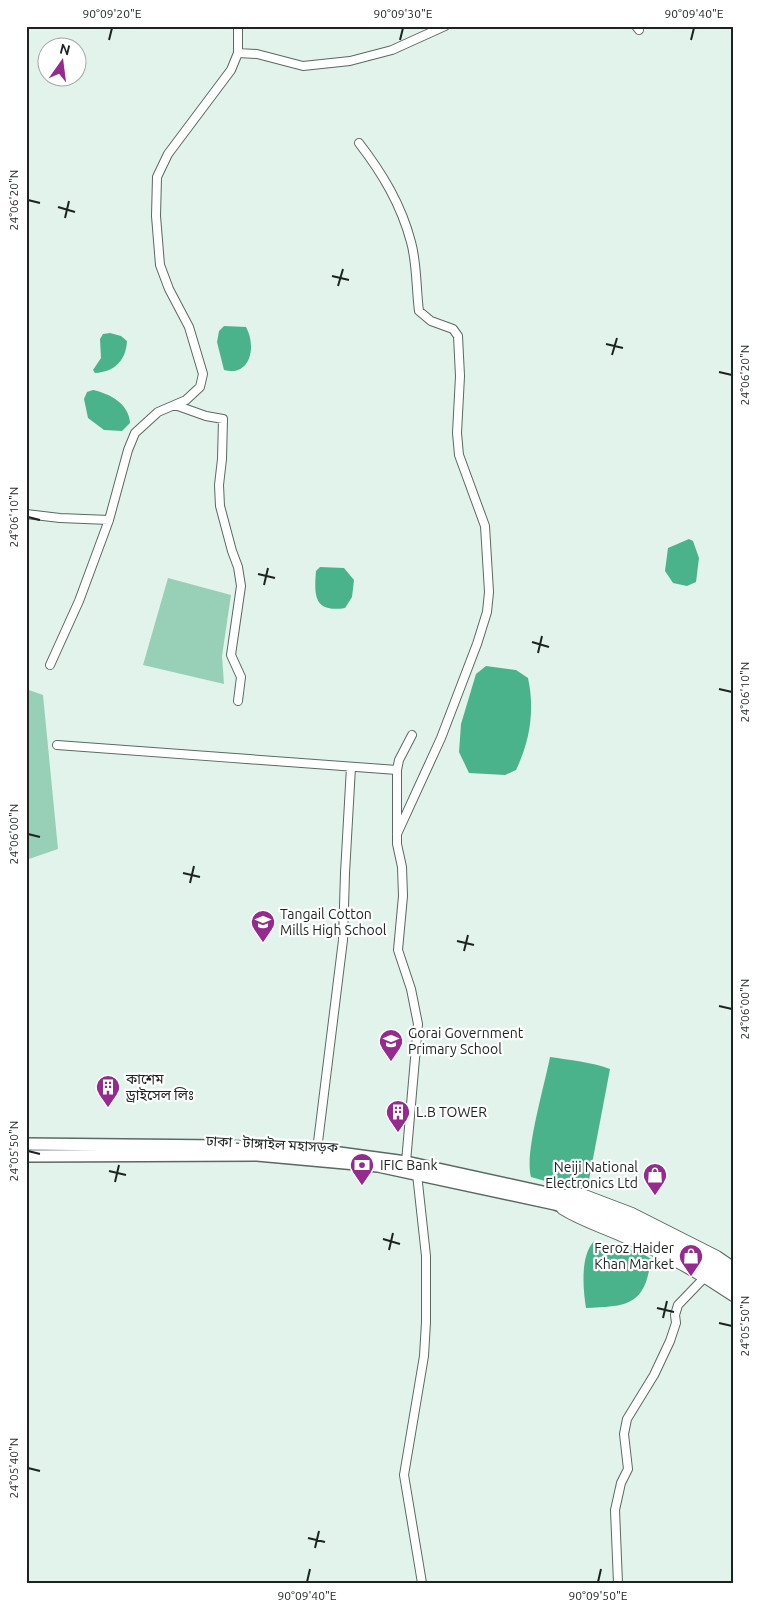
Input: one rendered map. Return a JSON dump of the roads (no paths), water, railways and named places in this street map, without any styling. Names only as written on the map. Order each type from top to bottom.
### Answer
[{"type":"highway","name":"ঢাকা - টাঙ্গাইল মহাসড়ক","points":[[29,1144],[221,1146],[317,1150],[406,1162],[558,1200],[647,1237],[733,1286]]},
{"type":"highway","points":[[29,1144],[29,1156]]},
{"type":"highway","name":"ঢাকা - টাঙ্গাইল মহাসড়ক","points":[[29,1156],[257,1155],[378,1166],[602,1209],[652,1230],[733,1275]]},
{"type":"main road","points":[[558,1200],[582,1194],[632,1213],[717,1256],[733,1267]]},
{"type":"main road","points":[[558,1200],[577,1219],[622,1236],[705,1277],[733,1296]]},
{"type":"street","points":[[50,665],[79,602],[109,520],[128,450],[135,433],[158,412],[186,400],[200,387],[203,374],[189,328],[168,289],[160,265],[156,216],[157,177],[168,154],[231,70],[238,53],[238,26]]},
{"type":"street","points":[[238,53],[257,54],[302,66],[350,61],[392,50],[445,26]]},
{"type":"street","points":[[359,142],[379,170],[400,207],[412,243],[419,311],[431,321],[453,329],[458,336],[460,376],[457,433],[459,454],[485,526],[490,571],[487,612],[477,644],[441,738],[397,834]]},
{"type":"street","points":[[175,405],[206,416],[223,419],[219,485],[220,506],[238,567],[241,586],[232,655],[241,677],[238,702]]},
{"type":"street","points":[[26,514],[60,518],[109,520]]},
{"type":"street","points":[[406,1162],[418,1024],[411,989],[398,950],[403,896],[402,867],[397,834],[397,770],[399,760],[412,735]]},
{"type":"street","points":[[57,745],[397,770]]},
{"type":"street","points":[[317,1150],[343,940],[344,873],[351,767]]},
{"type":"street","points":[[417,1174],[426,1256],[426,1322],[424,1356],[404,1475],[422,1583]]},
{"type":"street","points":[[618,1583],[615,1510],[621,1483],[628,1469],[624,1434],[627,1419],[654,1375],[670,1341],[676,1324],[675,1315],[678,1305],[705,1277]]},
{"type":"place","name":"Tangail Cotton Mills High School","points":[[263,943]]},
{"type":"place","name":"Gorai Government Primary School","points":[[391,1062]]},
{"type":"place","name":"কাশেম ড্রাইসেল লিঃ","points":[[108,1108]]},
{"type":"place","name":"L.B TOWER","points":[[398,1133]]},
{"type":"place","name":"IFIC Bank","points":[[362,1186]]},
{"type":"place","name":"Neiji National Electronics Ltd","points":[[655,1196]]},
{"type":"place","name":"Feroz Haider Khan Market","points":[[691,1277]]}]
